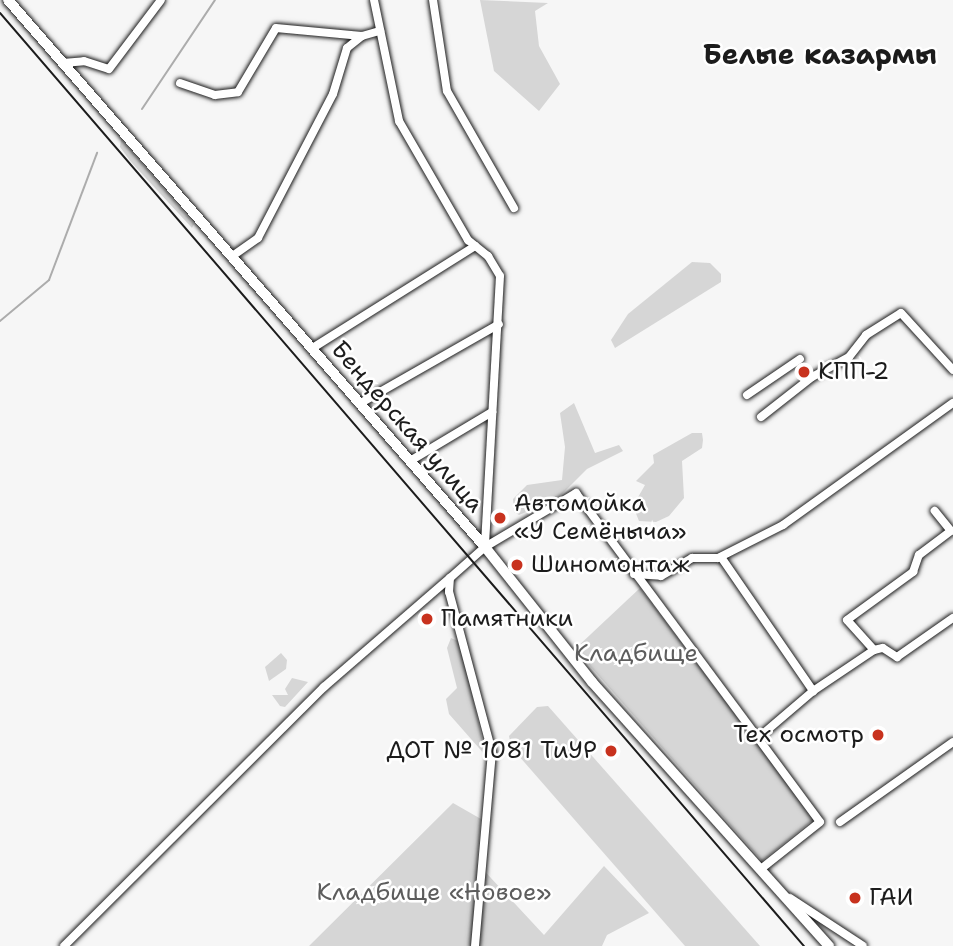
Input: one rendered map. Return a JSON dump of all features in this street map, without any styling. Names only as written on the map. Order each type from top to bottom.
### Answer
[{"type":"main road","name":"Бендерская улица","points":[[8,0],[485,547],[592,682],[829,946]]},
{"type":"street","points":[[62,63],[84,61],[109,69],[161,0]]},
{"type":"street","points":[[374,0],[399,121],[475,246],[500,276],[485,547]]},
{"type":"street","points":[[433,0],[447,91],[514,208]]},
{"type":"street","points":[[180,83],[215,94],[238,92],[276,28],[362,36],[380,31]]},
{"type":"street","points":[[231,257],[257,238],[333,94],[347,48],[362,36]]},
{"type":"street","points":[[311,349],[475,246]]},
{"type":"street","points":[[761,417],[812,377],[849,358],[866,335],[901,313],[953,370]]},
{"type":"street","points":[[359,404],[499,324]]},
{"type":"street","points":[[747,395],[800,359]]},
{"type":"street","points":[[634,574],[661,576],[692,558],[721,557],[810,507],[953,403]]},
{"type":"street","points":[[410,461],[492,412]]},
{"type":"street","points":[[64,946],[324,687],[485,547],[576,493],[820,822],[761,869]]},
{"type":"street","points":[[874,650],[847,620],[913,572],[919,555],[951,531],[935,512]]},
{"type":"street","points":[[721,557],[813,691]]},
{"type":"street","points":[[450,578],[449,592],[492,752],[475,946]]},
{"type":"street","points":[[758,738],[813,691],[874,650],[883,648],[897,657],[953,618]]},
{"type":"street","points":[[840,822],[953,742]]},
{"type":"street","points":[[780,891],[863,946]]},
{"type":"green space","points":[[480,0],[548,3],[535,11],[539,46],[560,84],[539,111],[494,71]]},
{"type":"green space","points":[[121,139],[194,224],[192,228],[131,162],[120,147]]},
{"type":"green space","points":[[692,262],[710,263],[721,274],[721,282],[615,348],[611,340],[628,314]]},
{"type":"green space","points":[[574,403],[595,453],[619,445],[623,451],[587,469],[558,498],[519,515],[514,512],[513,499],[527,485],[562,480],[565,447],[560,413]]},
{"type":"green space","points":[[692,433],[702,433],[703,440],[702,448],[682,461],[684,498],[669,516],[656,522],[639,521],[633,506],[645,485],[636,481],[654,463],[653,455]]},
{"type":"green space","name":"Кладбище","points":[[640,588],[814,819],[762,861],[575,649]]},
{"type":"green space","points":[[451,638],[460,642],[486,756],[449,714],[446,699],[457,688],[447,648]]},
{"type":"green space","points":[[281,653],[287,660],[286,669],[269,681],[265,667]]},
{"type":"green space","points":[[292,678],[308,682],[285,707],[280,706],[272,695],[288,695],[285,689]]},
{"type":"green space","points":[[548,706],[760,946],[685,946],[511,747],[509,736],[537,707]]},
{"type":"green space","name":"Кладбище «Новое»","points":[[453,803],[481,819],[477,863],[544,935],[604,866],[649,913],[607,935],[602,946],[309,946]]},
{"type":"waterway","points":[[142,109],[215,0]]},
{"type":"waterway","points":[[0,321],[49,280],[97,153]]},
{"type":"railway","points":[[0,13],[804,946]]},
{"type":"place","name":"КПП-2","points":[[804,372]]},
{"type":"place","name":"Автомойка «У Семёныча»","points":[[500,518]]},
{"type":"place","name":"Шиномонтаж","points":[[517,565]]},
{"type":"place","name":"Памятники","points":[[427,619]]},
{"type":"place","name":"Тех осмотр","points":[[878,735]]},
{"type":"place","name":"ДОТ № 1081 ТиУР","points":[[611,751]]},
{"type":"place","name":"ГАИ","points":[[855,898]]},
{"type":"district","name":"Белые казармы","points":[[820,54]]}]
